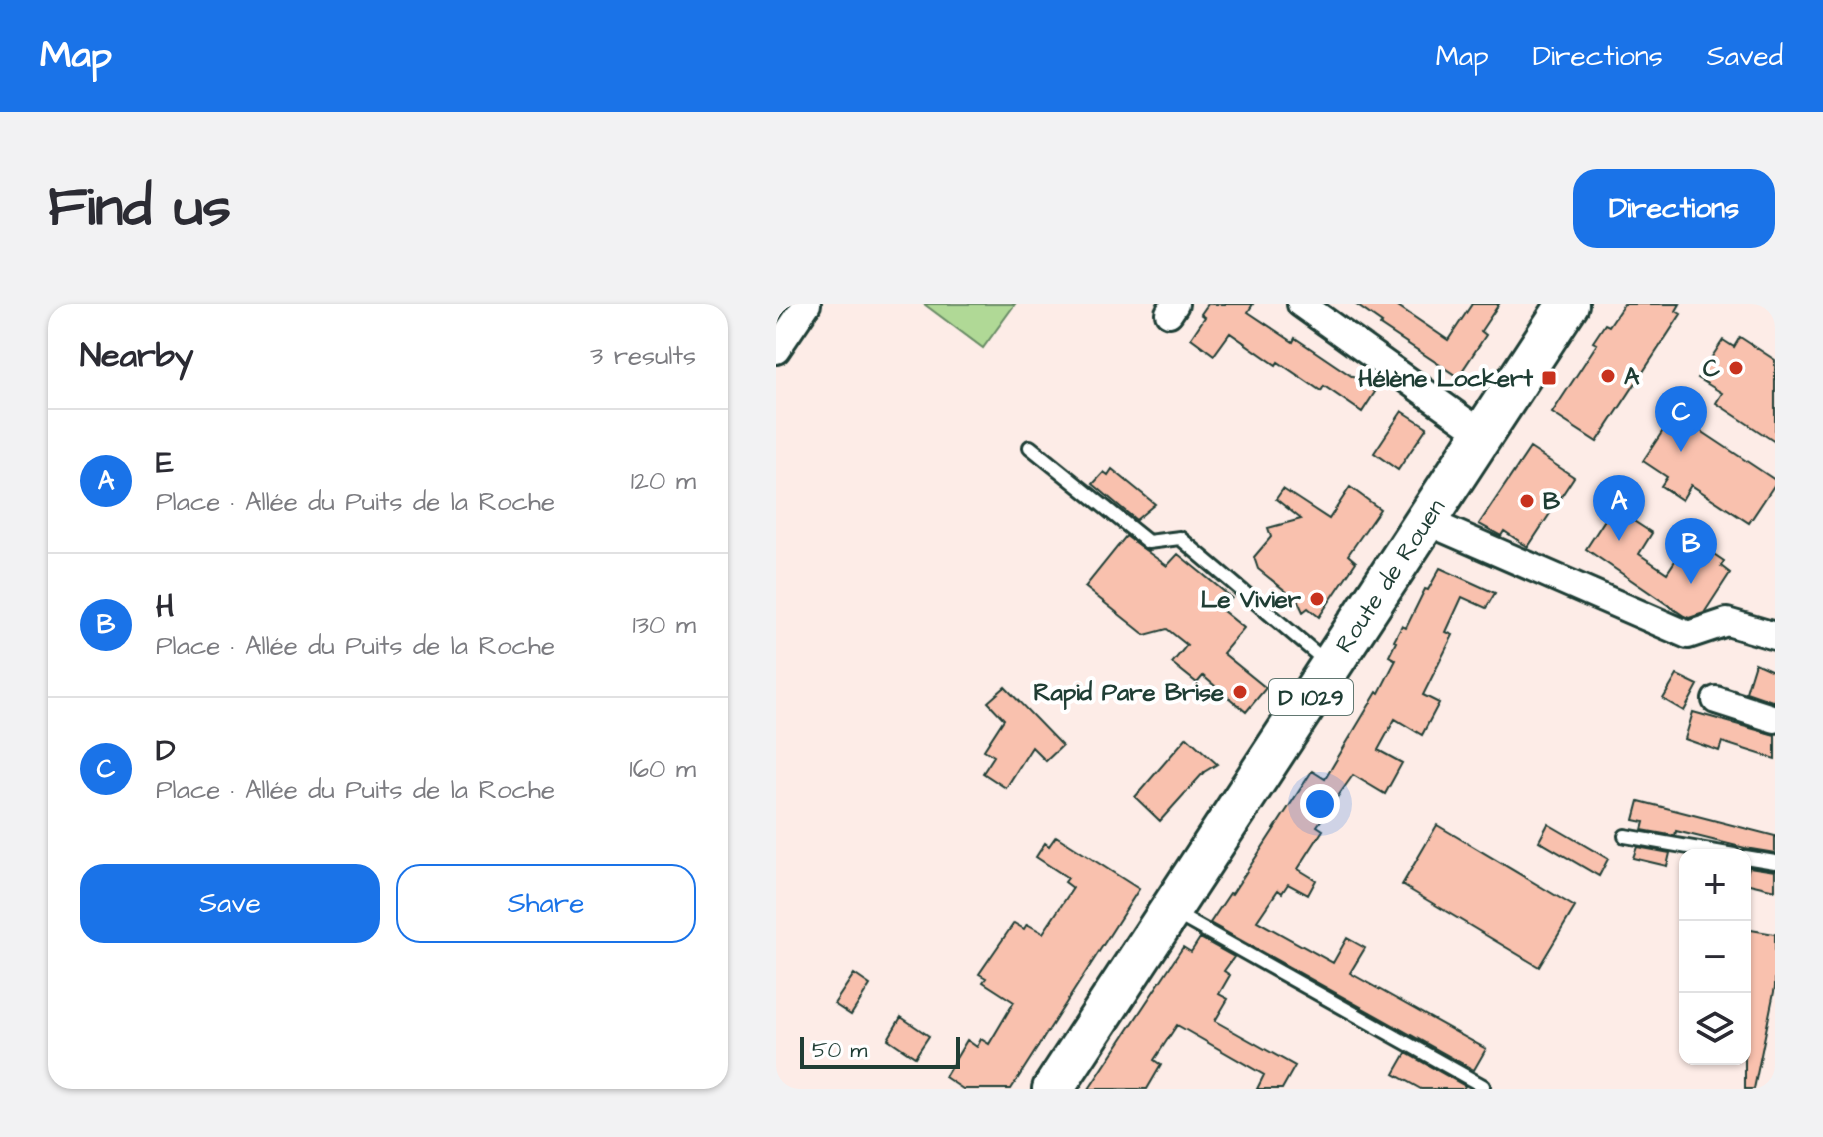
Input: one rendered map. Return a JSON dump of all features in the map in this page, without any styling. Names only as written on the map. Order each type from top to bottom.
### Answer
[{"type":"main road","name":"Route de Rouen","points":[[1053,1089],[1568,304]]},
{"type":"street","points":[[776,350],[807,304]]},
{"type":"street","points":[[1301,304],[1483,434]]},
{"type":"street","points":[[1426,521],[1688,635],[1727,622],[1775,636]]},
{"type":"street","points":[[1716,700],[1775,719]]},
{"type":"lane","points":[[1030,447],[1148,542],[1180,538],[1331,666]]},
{"type":"lane","points":[[1625,836],[1700,849]]},
{"type":"lane","points":[[1751,858],[1775,862]]},
{"type":"lane","points":[[1170,910],[1483,1086]]},
{"type":"green space","points":[[924,304],[1015,304],[983,348]]},
{"type":"building","points":[[1208,304],[1253,304],[1248,312],[1293,342],[1295,338],[1375,392],[1362,412],[1324,386],[1321,391],[1278,362],[1276,365],[1230,333],[1214,355],[1191,338],[1205,317],[1201,314]]},
{"type":"building","points":[[1355,304],[1395,304],[1448,340],[1472,304],[1499,304],[1481,331],[1486,335],[1458,377],[1380,325],[1382,323]]},
{"type":"building","name":"A","points":[[1624,304],[1680,304],[1676,311],[1681,314],[1597,442],[1552,413],[1597,344],[1593,342]]},
{"type":"building","name":"C","points":[[1740,337],[1775,360],[1775,442],[1716,403],[1722,393],[1698,378],[1723,340],[1734,347]]},
{"type":"building","points":[[1402,411],[1427,427],[1398,470],[1374,453]]},
{"type":"building","points":[[1686,421],[1775,480],[1749,523],[1691,485],[1682,500],[1661,486],[1667,477],[1643,461],[1668,423],[1679,430]]},
{"type":"building","name":"B","points":[[1530,448],[1574,477],[1528,547],[1504,531],[1501,536],[1479,524]]},
{"type":"building","points":[[1112,469],[1155,504],[1136,520],[1093,484],[1104,472],[1108,475]]},
{"type":"building","points":[[1350,487],[1380,509],[1348,555],[1356,562],[1319,617],[1308,608],[1303,612],[1298,601],[1258,569],[1254,557],[1271,537],[1268,528],[1301,519],[1276,499],[1283,489],[1329,519]]},
{"type":"building","points":[[1610,512],[1624,521],[1626,516],[1652,533],[1639,554],[1667,573],[1690,538],[1724,561],[1721,566],[1730,573],[1704,613],[1689,618],[1684,616],[1586,549]]},
{"type":"building","points":[[1126,536],[1167,566],[1178,554],[1232,598],[1222,610],[1244,628],[1223,653],[1266,688],[1246,712],[1203,676],[1197,683],[1172,663],[1187,645],[1167,629],[1145,635],[1085,587]]},
{"type":"building","points":[[1440,568],[1495,593],[1486,608],[1462,597],[1446,632],[1453,635],[1423,695],[1439,703],[1422,735],[1395,719],[1378,750],[1402,763],[1385,794],[1353,775],[1317,826],[1323,830],[1298,869],[1316,880],[1308,895],[1288,884],[1282,893],[1278,890],[1257,921],[1333,963],[1347,938],[1365,948],[1350,973],[1486,1049],[1474,1070],[1210,923],[1312,771],[1325,779],[1379,693],[1396,660],[1389,656],[1394,641],[1402,626],[1406,628],[1425,589],[1428,590]]},
{"type":"building","points":[[1755,663],[1775,672],[1775,702],[1746,692]]},
{"type":"building","points":[[1677,675],[1698,685],[1684,711],[1663,699]]},
{"type":"building","points":[[1005,687],[1062,746],[1046,761],[1032,747],[1006,788],[983,773],[994,756],[984,750],[1004,719],[988,702]]},
{"type":"building","points":[[1693,712],[1775,735],[1775,759],[1722,742],[1719,751],[1685,739]]},
{"type":"building","points":[[1187,737],[1217,764],[1204,772],[1160,821],[1135,797]]},
{"type":"building","points":[[1639,801],[1775,836],[1775,853],[1676,831],[1675,836],[1642,830],[1644,822],[1634,820]]},
{"type":"building","points":[[1548,824],[1608,859],[1599,876],[1539,841]]},
{"type":"building","points":[[1437,825],[1575,907],[1539,967],[1402,885]]},
{"type":"building","points":[[1056,836],[1139,889],[1011,1089],[963,1089],[945,1077],[967,1040],[977,1047],[981,1039],[989,1044],[1014,1002],[983,982],[986,978],[979,974],[1014,923],[1024,929],[1027,924],[1043,933],[1073,888],[1065,882],[1068,878],[1036,857],[1045,843],[1049,846]]},
{"type":"building","points":[[1637,847],[1670,853],[1667,866],[1633,858]]},
{"type":"building","points":[[1751,867],[1775,871],[1775,890],[1751,884]]},
{"type":"building","points":[[1751,930],[1775,934],[1775,987],[1754,1089],[1745,1089],[1745,1065],[1751,1065]]},
{"type":"building","points":[[1200,938],[1234,957],[1224,971],[1230,975],[1219,994],[1228,999],[1215,1021],[1295,1066],[1282,1089],[1257,1089],[1264,1075],[1177,1025],[1154,1060],[1161,1065],[1147,1089],[1089,1089],[1183,947],[1191,952]]},
{"type":"building","points":[[854,974],[870,985],[851,1015],[834,1004]]},
{"type":"building","points":[[901,1017],[929,1036],[915,1057],[888,1039]]},
{"type":"building","points":[[1406,1053],[1465,1086],[1463,1089],[1421,1089],[1394,1074]]},
{"type":"place","name":"C","points":[[1736,368]]},
{"type":"place","name":"A","points":[[1608,376]]},
{"type":"place","name":"Hélène Lockert","points":[[1549,378]]},
{"type":"place","name":"D","points":[[1681,452]]},
{"type":"place","name":"B","points":[[1527,501]]},
{"type":"place","name":"E","points":[[1619,541]]},
{"type":"place","name":"H","points":[[1691,584]]},
{"type":"place","name":"Le Vivier","points":[[1317,599]]},
{"type":"place","name":"Rapid Pare Brise","points":[[1240,692]]}]
